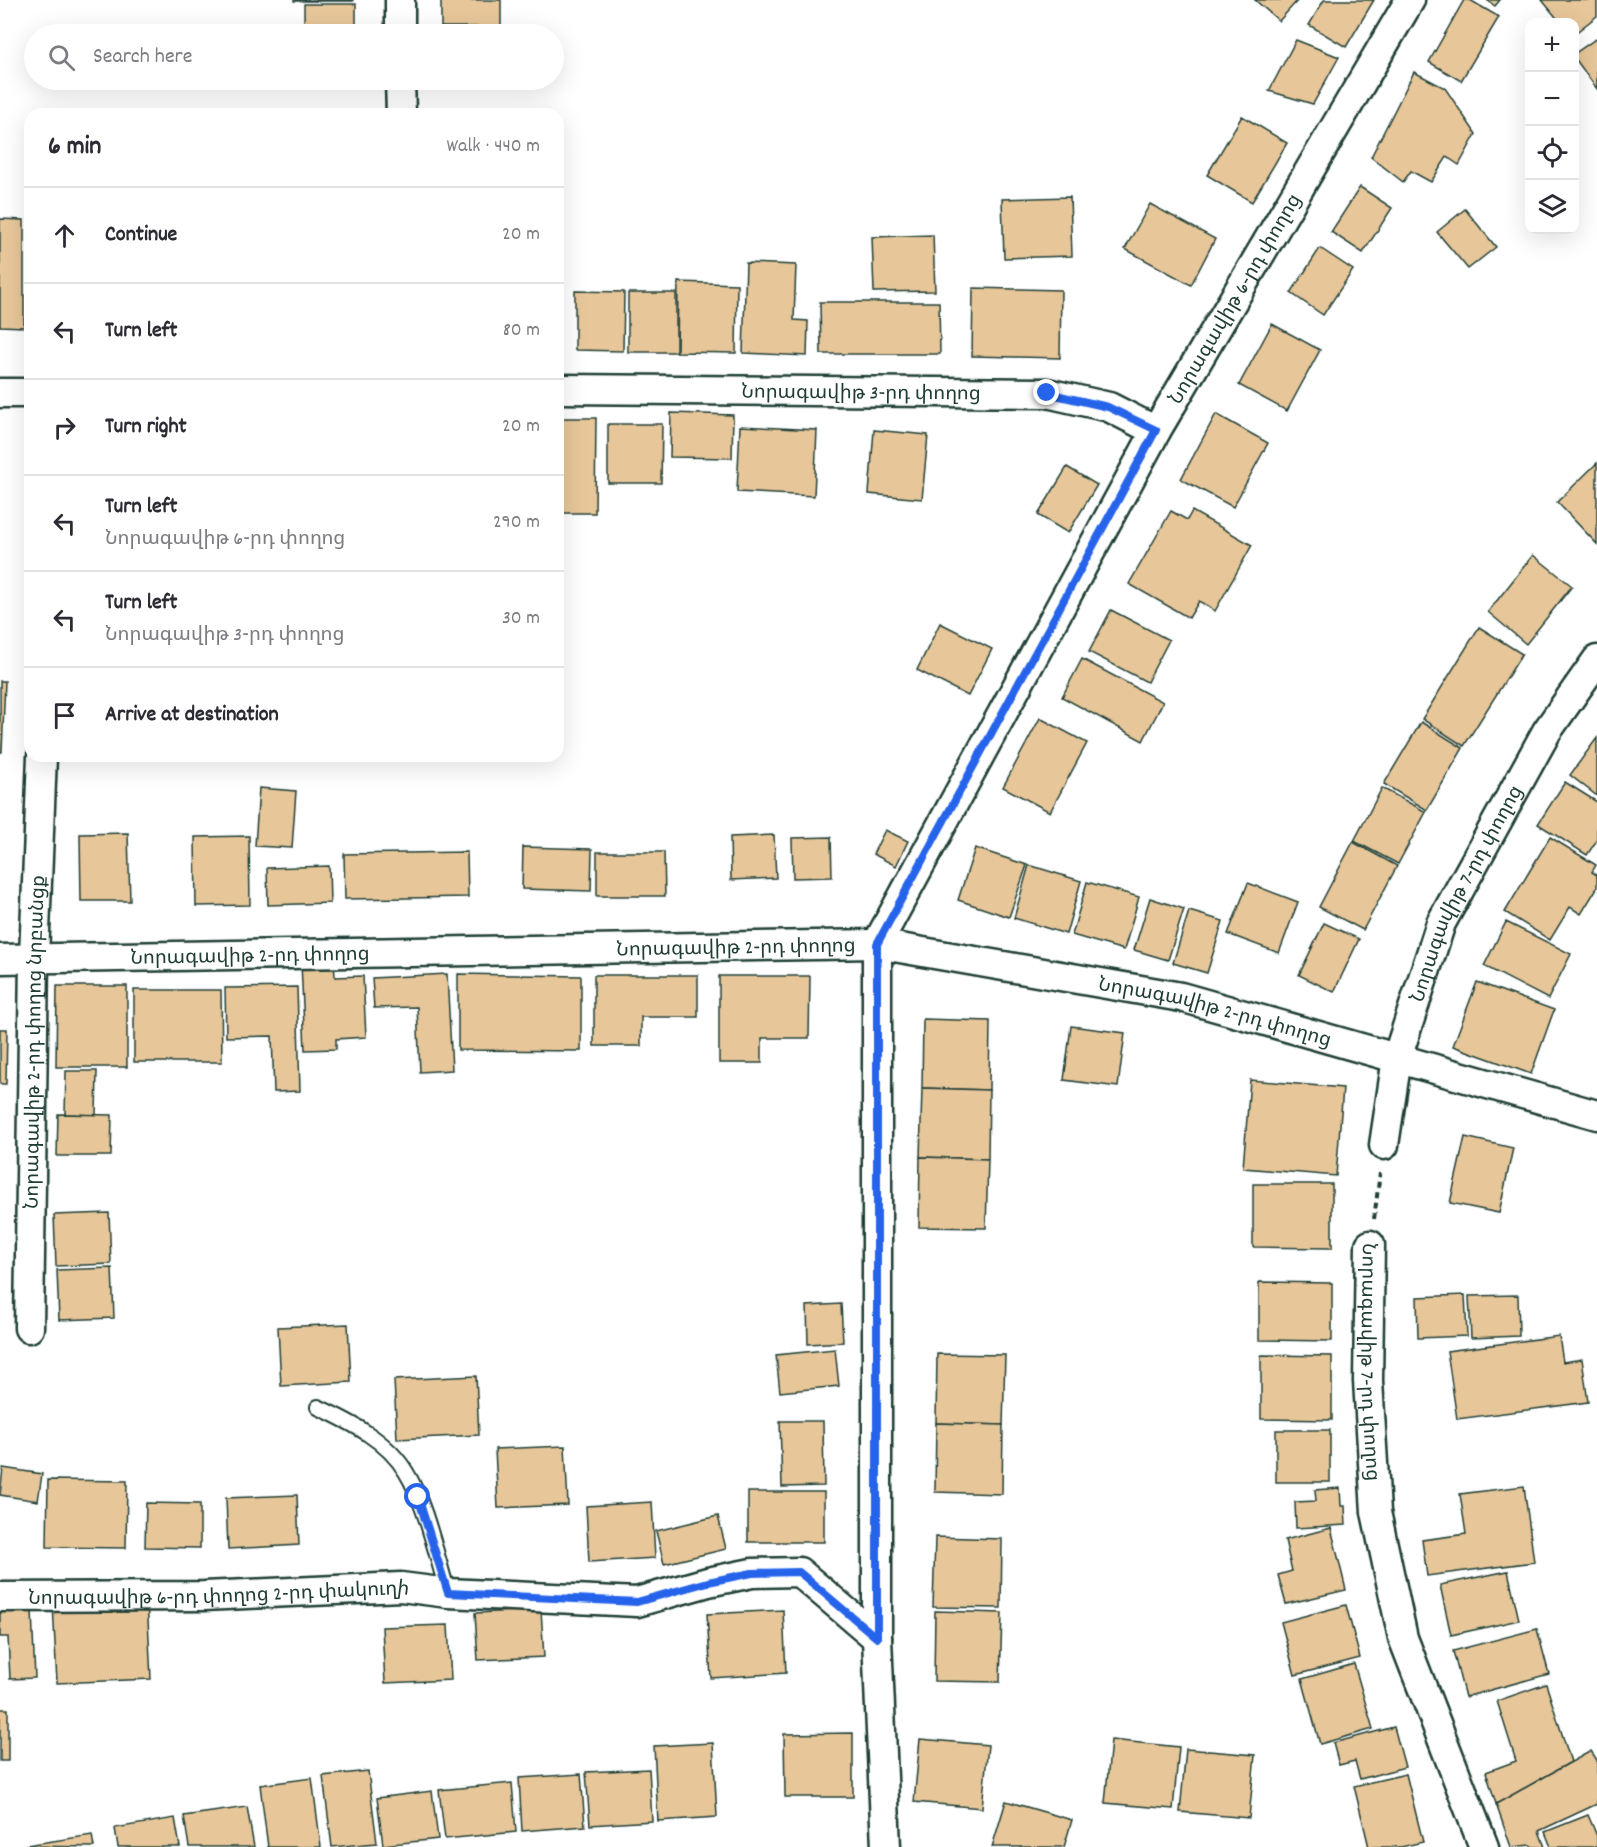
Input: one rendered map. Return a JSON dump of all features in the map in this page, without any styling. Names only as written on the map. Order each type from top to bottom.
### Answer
[{"type":"street","points":[[400,0],[400,24]]},
{"type":"street","name":"Նորագավիթ 6-րդ փողոց","points":[[886,1847],[877,1638],[877,944],[1156,430],[1410,0]]},
{"type":"street","points":[[400,90],[400,108]]},
{"type":"street","name":"Նորագավիթ 3-րդ փողոց","points":[[564,389],[1047,393],[1108,407],[1156,430]]},
{"type":"street","points":[[0,393],[24,393]]},
{"type":"street","name":"Նորագավիթ 7-րդ փողոց","points":[[1384,1145],[1398,1058],[1441,923],[1547,731],[1597,660]]},
{"type":"street","name":"Նորագավիթ 2-րդ փողոց նրբանցք","points":[[29,1328],[34,957],[42,762]]},
{"type":"street","name":"Նորագավիթ 2-րդ փողոց","points":[[0,959],[877,944],[1181,997],[1597,1115]]},
{"type":"street","name":"Նորագավիթ 7-րդ փողոց","points":[[1370,1245],[1368,1381],[1376,1512],[1403,1638],[1484,1847]]},
{"type":"street","name":"Նորագավիթ 6-րդ փողոց 2-րդ փակուղի","points":[[0,1597],[204,1596],[401,1587],[448,1593],[637,1602],[708,1582],[752,1573],[799,1572],[877,1638]]},
{"type":"lane","points":[[318,1407],[346,1420],[381,1444],[406,1471],[418,1497],[448,1593]]},
{"type":"path","name":"Նորագավիթ 7-րդ փողոց","points":[[1370,1245],[1384,1145]]},
{"type":"building","points":[[353,0],[353,1],[294,1]]},
{"type":"building","points":[[441,0],[501,0],[501,24],[441,24]]},
{"type":"building","points":[[1255,0],[1298,0],[1279,21]]},
{"type":"building","points":[[1324,0],[1374,0],[1346,47],[1309,25]]},
{"type":"building","points":[[1464,0],[1470,0],[1499,17],[1461,81],[1429,62]]},
{"type":"building","points":[[1487,0],[1500,0],[1495,6]]},
{"type":"building","points":[[1542,0],[1597,0],[1597,16],[1579,30],[1579,18],[1557,18]]},
{"type":"building","points":[[304,4],[356,4],[356,24],[304,24]]},
{"type":"building","points":[[1597,38],[1597,89],[1579,64],[1579,51]]},
{"type":"building","points":[[1296,40],[1339,57],[1313,104],[1269,91]]},
{"type":"building","points":[[1414,72],[1445,88],[1476,134],[1459,165],[1447,157],[1431,182],[1411,171],[1403,182],[1371,157]]},
{"type":"building","points":[[1242,116],[1287,143],[1252,202],[1207,175]]},
{"type":"building","points":[[1360,187],[1392,208],[1363,253],[1331,232]]},
{"type":"building","points":[[1070,197],[1072,256],[1004,258],[1002,199]]},
{"type":"building","points":[[1150,204],[1215,239],[1191,285],[1125,249]]},
{"type":"building","points":[[1465,209],[1496,247],[1468,269],[1437,232]]},
{"type":"building","points":[[0,219],[24,220],[24,327],[0,326]]},
{"type":"building","points":[[933,235],[935,291],[874,292],[872,237]]},
{"type":"building","points":[[1320,248],[1353,270],[1323,315],[1291,293]]},
{"type":"building","points":[[746,263],[796,265],[794,320],[808,321],[807,356],[743,353]]},
{"type":"building","points":[[678,282],[737,284],[736,353],[677,352]]},
{"type":"building","points":[[973,288],[1061,290],[1060,358],[972,356]]},
{"type":"building","points":[[575,291],[624,292],[623,351],[575,350]]},
{"type":"building","points":[[628,293],[676,293],[676,352],[628,352]]},
{"type":"building","points":[[820,302],[939,302],[940,354],[821,354]]},
{"type":"building","points":[[1272,324],[1320,350],[1287,411],[1239,385]]},
{"type":"building","points":[[671,413],[733,415],[732,458],[670,457]]},
{"type":"building","points":[[1216,414],[1268,443],[1233,507],[1181,479]]},
{"type":"building","points":[[564,418],[596,418],[595,513],[564,513]]},
{"type":"building","points":[[608,424],[662,424],[661,483],[608,483]]},
{"type":"building","points":[[740,426],[817,430],[814,496],[737,492]]},
{"type":"building","points":[[874,430],[928,435],[922,499],[869,494]]},
{"type":"building","points":[[1597,463],[1597,544],[1557,502]]},
{"type":"building","points":[[1067,467],[1097,485],[1068,533],[1038,515]]},
{"type":"building","points":[[1171,511],[1187,520],[1192,511],[1252,545],[1215,611],[1199,601],[1189,618],[1129,584]]},
{"type":"building","points":[[1533,555],[1572,586],[1526,644],[1488,612]]},
{"type":"building","points":[[1111,610],[1169,640],[1147,682],[1089,652]]},
{"type":"building","points":[[940,623],[992,649],[968,696],[917,670]]},
{"type":"building","points":[[1479,627],[1522,654],[1464,746],[1422,719]]},
{"type":"building","points":[[1082,659],[1163,702],[1143,741],[1062,697]]},
{"type":"building","points":[[0,681],[5,681],[2,752],[0,752]]},
{"type":"building","points":[[1040,718],[1087,743],[1050,812],[1003,787]]},
{"type":"building","points":[[1421,722],[1463,748],[1427,810],[1384,784]]},
{"type":"building","points":[[1597,738],[1597,796],[1570,775]]},
{"type":"building","points":[[1565,782],[1597,802],[1597,840],[1587,855],[1538,824]]},
{"type":"building","points":[[259,788],[296,791],[292,848],[255,846]]},
{"type":"building","points":[[1382,788],[1426,812],[1398,864],[1354,841]]},
{"type":"building","points":[[885,830],[908,841],[896,866],[873,854]]},
{"type":"building","points":[[128,833],[130,901],[81,901],[80,834]]},
{"type":"building","points":[[774,835],[776,878],[731,880],[730,837]]},
{"type":"building","points":[[249,836],[250,905],[196,906],[195,837]]},
{"type":"building","points":[[831,837],[832,877],[793,878],[792,838]]},
{"type":"building","points":[[1550,837],[1596,865],[1592,872],[1597,875],[1597,888],[1581,914],[1570,907],[1550,940],[1505,912]]},
{"type":"building","points":[[1353,842],[1397,866],[1363,930],[1319,907]]},
{"type":"building","points":[[523,847],[592,849],[591,891],[522,889]]},
{"type":"building","points":[[975,848],[1027,865],[1009,917],[958,900]]},
{"type":"building","points":[[467,852],[468,897],[345,899],[344,854]]},
{"type":"building","points":[[597,852],[664,852],[665,896],[597,896]]},
{"type":"building","points":[[1029,865],[1081,881],[1066,934],[1014,918]]},
{"type":"building","points":[[329,866],[330,903],[268,905],[267,868]]},
{"type":"building","points":[[1087,882],[1139,897],[1124,950],[1072,935]]},
{"type":"building","points":[[1248,883],[1298,902],[1279,953],[1228,934]]},
{"type":"building","points":[[1150,898],[1184,909],[1168,960],[1134,950]]},
{"type":"building","points":[[1189,911],[1223,921],[1207,973],[1173,963]]},
{"type":"building","points":[[1506,922],[1571,954],[1548,999],[1484,966]]},
{"type":"building","points":[[1324,923],[1359,939],[1334,992],[1299,975]]},
{"type":"building","points":[[334,962],[335,977],[363,976],[366,1037],[336,1039],[336,1049],[305,1050],[301,963]]},
{"type":"building","points":[[447,974],[452,1070],[420,1072],[417,1007],[374,1008],[372,978]]},
{"type":"building","points":[[458,974],[581,976],[581,1051],[458,1050]]},
{"type":"building","points":[[594,975],[698,975],[698,1017],[641,1017],[641,1046],[594,1046]]},
{"type":"building","points":[[719,976],[810,976],[809,1038],[762,1038],[762,1063],[719,1063]]},
{"type":"building","points":[[1477,982],[1554,1010],[1531,1074],[1453,1046]]},
{"type":"building","points":[[57,986],[127,986],[127,1067],[56,1067]]},
{"type":"building","points":[[297,987],[300,1091],[274,1092],[272,1036],[226,1037],[225,988]]},
{"type":"building","points":[[134,990],[221,990],[222,1062],[134,1062]]},
{"type":"building","points":[[923,1019],[990,1021],[989,1090],[922,1088]]},
{"type":"building","points":[[1071,1026],[1125,1033],[1118,1087],[1064,1080]]},
{"type":"building","points":[[0,1029],[7,1029],[6,1084],[0,1084]]},
{"type":"building","points":[[66,1071],[97,1071],[96,1115],[65,1114]]},
{"type":"building","points":[[1250,1080],[1343,1088],[1336,1176],[1243,1168]]},
{"type":"building","points":[[922,1088],[989,1090],[988,1159],[920,1157]]},
{"type":"building","points":[[58,1114],[112,1115],[111,1156],[57,1156]]},
{"type":"building","points":[[1465,1137],[1513,1148],[1499,1213],[1450,1203]]},
{"type":"building","points":[[920,1157],[988,1159],[986,1228],[919,1227]]},
{"type":"building","points":[[1253,1184],[1332,1184],[1332,1248],[1253,1247]]},
{"type":"building","points":[[109,1213],[111,1264],[56,1266],[54,1215]]},
{"type":"building","points":[[112,1268],[114,1318],[59,1320],[57,1270]]},
{"type":"building","points":[[1259,1282],[1332,1283],[1332,1341],[1259,1340]]},
{"type":"building","points":[[1465,1295],[1467,1336],[1418,1338],[1417,1297]]},
{"type":"building","points":[[1518,1295],[1519,1336],[1471,1338],[1469,1296]]},
{"type":"building","points":[[841,1304],[843,1342],[808,1344],[807,1306]]},
{"type":"building","points":[[348,1324],[351,1382],[281,1386],[278,1327]]},
{"type":"building","points":[[1559,1336],[1563,1362],[1582,1359],[1588,1402],[1457,1419],[1447,1351]]},
{"type":"building","points":[[835,1349],[839,1386],[780,1392],[776,1355]]},
{"type":"building","points":[[937,1354],[1005,1355],[1003,1425],[936,1423]]},
{"type":"building","points":[[1261,1355],[1332,1356],[1332,1420],[1261,1419]]},
{"type":"building","points":[[476,1376],[479,1435],[397,1439],[394,1380]]},
{"type":"building","points":[[780,1421],[823,1421],[824,1486],[782,1487]]},
{"type":"building","points":[[936,1423],[1003,1425],[1002,1494],[935,1492]]},
{"type":"building","points":[[1276,1430],[1330,1430],[1330,1482],[1276,1482]]},
{"type":"building","points":[[565,1446],[568,1505],[498,1508],[495,1449]]},
{"type":"building","points":[[3,1468],[42,1474],[38,1501],[0,1495]]},
{"type":"building","points":[[48,1480],[127,1481],[126,1548],[47,1547]]},
{"type":"building","points":[[1524,1486],[1534,1562],[1427,1576],[1422,1540],[1466,1534],[1460,1494]]},
{"type":"building","points":[[1340,1488],[1341,1506],[1345,1506],[1346,1525],[1296,1528],[1295,1502],[1316,1501],[1315,1490]]},
{"type":"building","points":[[748,1492],[824,1492],[824,1542],[748,1542]]},
{"type":"building","points":[[297,1495],[299,1545],[228,1549],[226,1498]]},
{"type":"building","points":[[652,1502],[655,1558],[589,1562],[586,1506]]},
{"type":"building","points":[[146,1503],[200,1504],[200,1548],[145,1547]]},
{"type":"building","points":[[718,1516],[726,1549],[664,1564],[656,1531]]},
{"type":"building","points":[[1331,1528],[1346,1590],[1286,1604],[1278,1575],[1292,1571],[1285,1540]]},
{"type":"building","points":[[935,1537],[1002,1539],[1001,1608],[933,1607]]},
{"type":"building","points":[[1508,1571],[1519,1620],[1451,1635],[1440,1585]]},
{"type":"building","points":[[147,1599],[151,1679],[57,1683],[53,1604]]},
{"type":"building","points":[[1346,1605],[1360,1658],[1295,1675],[1281,1622]]},
{"type":"building","points":[[541,1610],[544,1657],[478,1660],[475,1613]]},
{"type":"building","points":[[783,1610],[786,1673],[711,1678],[707,1614]]},
{"type":"building","points":[[32,1611],[35,1678],[10,1679],[8,1637],[0,1637],[0,1612]]},
{"type":"building","points":[[935,1611],[1002,1613],[1000,1682],[934,1681]]},
{"type":"building","points":[[448,1625],[451,1680],[385,1683],[382,1627]]},
{"type":"building","points":[[1537,1629],[1549,1674],[1465,1697],[1453,1651]]},
{"type":"building","points":[[1354,1664],[1373,1729],[1320,1744],[1302,1679]]},
{"type":"building","points":[[1546,1684],[1571,1762],[1496,1804],[1486,1772],[1516,1761],[1497,1701]]},
{"type":"building","points":[[0,1709],[8,1709],[8,1761],[0,1761]]},
{"type":"building","points":[[1394,1727],[1405,1767],[1360,1779],[1355,1761],[1339,1765],[1333,1743]]},
{"type":"building","points":[[853,1733],[853,1797],[785,1797],[784,1734]]},
{"type":"building","points":[[920,1739],[988,1745],[982,1808],[914,1802]]},
{"type":"building","points":[[1111,1740],[1179,1747],[1173,1809],[1105,1803]]},
{"type":"building","points":[[713,1743],[717,1817],[658,1821],[654,1746]]},
{"type":"building","points":[[1186,1749],[1255,1755],[1249,1818],[1180,1812]]},
{"type":"building","points":[[1591,1751],[1597,1760],[1597,1804],[1539,1831],[1545,1847],[1532,1847],[1531,1845],[1511,1847],[1496,1804]]},
{"type":"building","points":[[649,1769],[652,1821],[590,1825],[586,1772]]},
{"type":"building","points":[[368,1771],[377,1843],[332,1847],[323,1776]]},
{"type":"building","points":[[581,1774],[585,1826],[522,1831],[519,1778]]},
{"type":"building","points":[[1406,1774],[1423,1842],[1401,1847],[1369,1847],[1354,1786]]},
{"type":"building","points":[[312,1778],[321,1847],[268,1847],[260,1785]]},
{"type":"building","points":[[512,1783],[516,1832],[445,1839],[439,1790]]},
{"type":"building","points":[[432,1791],[438,1839],[383,1845],[377,1798]]},
{"type":"building","points":[[1006,1801],[1072,1820],[1064,1847],[992,1847]]},
{"type":"building","points":[[247,1807],[254,1847],[189,1847],[184,1816]]},
{"type":"building","points":[[1588,1815],[1597,1836],[1597,1847],[1551,1847],[1545,1832]]},
{"type":"building","points":[[175,1818],[180,1847],[118,1847],[115,1828]]},
{"type":"building","points":[[92,1835],[94,1847],[20,1846]]},
{"type":"route","points":[[418,1497],[448,1593],[637,1602],[708,1582],[752,1573],[799,1572],[877,1638],[877,944],[1156,430],[1108,407],[1047,393]]}]
